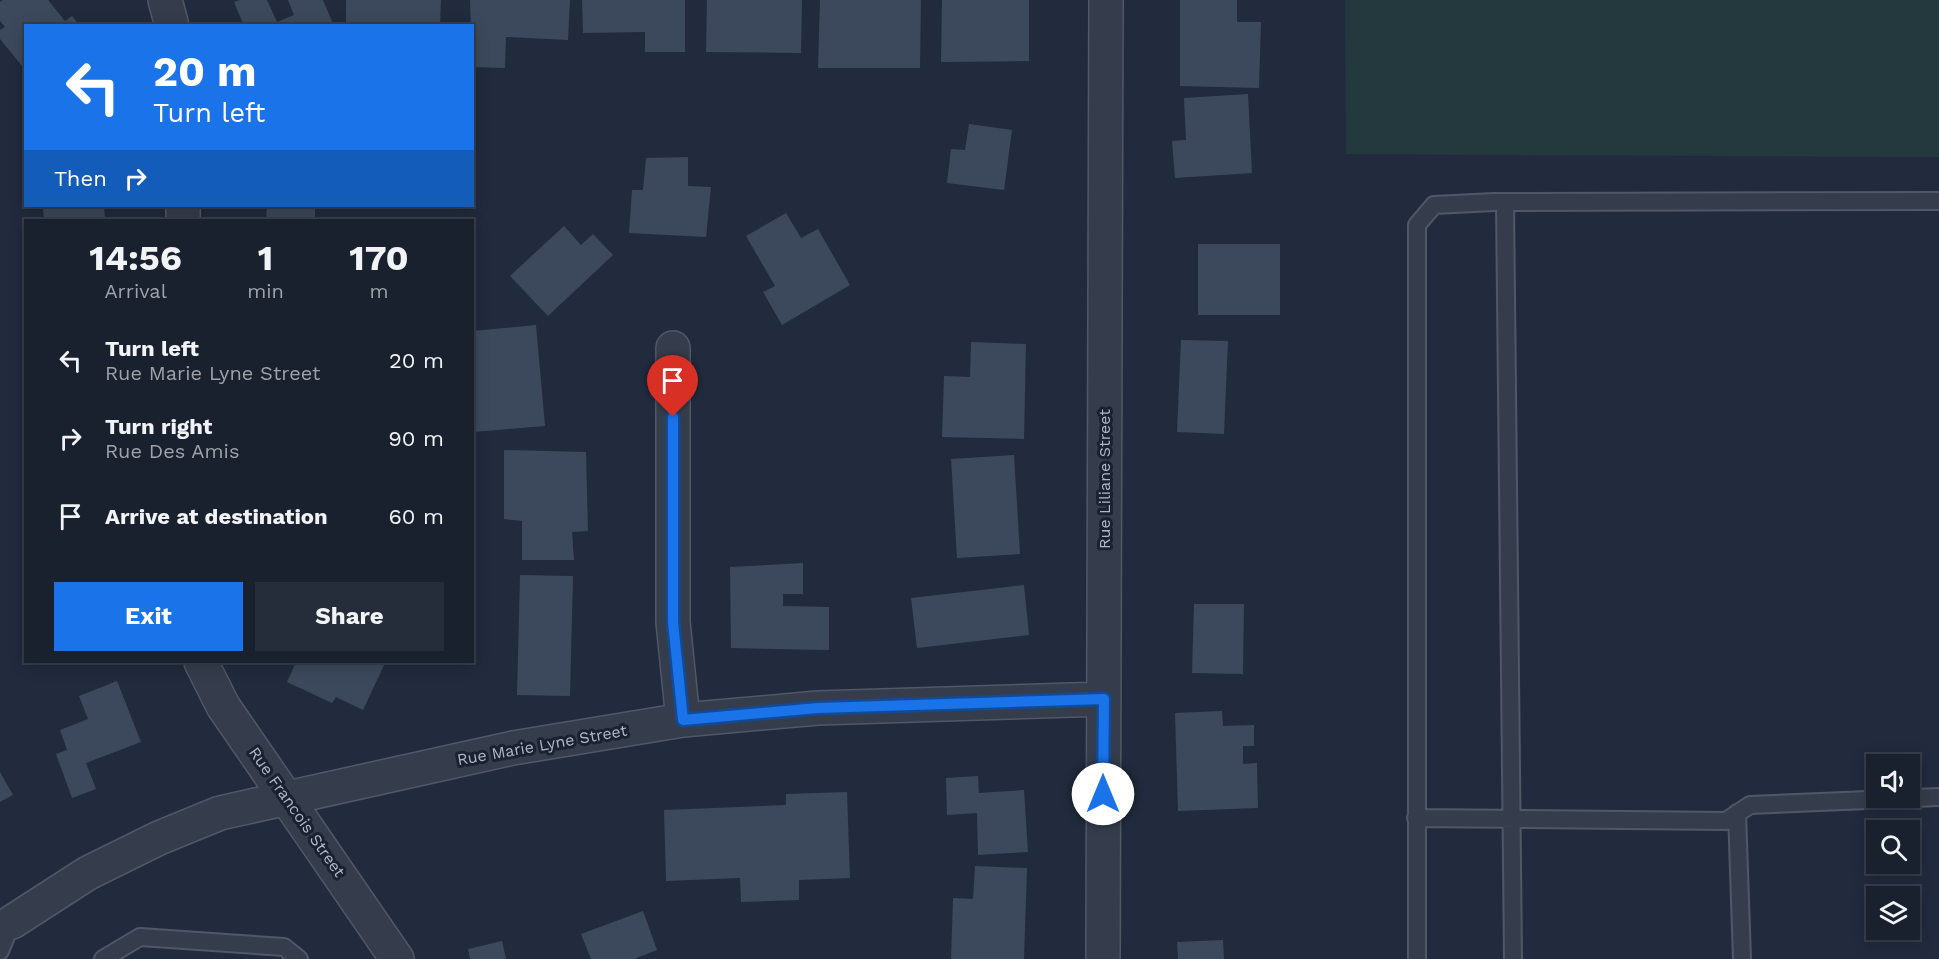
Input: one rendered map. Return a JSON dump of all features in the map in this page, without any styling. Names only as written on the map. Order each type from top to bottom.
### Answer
[{"type":"street","points":[[165,0],[171,24]]},
{"type":"street","name":"Rue Liliane Street","points":[[1103,959],[1106,0]]},
{"type":"street","points":[[673,348],[673,622],[683,720]]},
{"type":"street","name":"Rue Francois Street","points":[[202,663],[223,706],[397,959]]},
{"type":"street","name":"Rue Marie Lyne Street","points":[[4,930],[88,873],[159,838],[220,813],[513,748],[683,720],[818,708],[1104,699]]},
{"type":"lane","points":[[1418,959],[1416,818],[1417,225],[1434,205],[1505,202],[1939,201]]},
{"type":"lane","points":[[1505,202],[1513,959]]},
{"type":"lane","points":[[1416,818],[1726,821],[1750,805],[1939,797]]},
{"type":"lane","points":[[1737,813],[1742,959]]},
{"type":"lane","points":[[103,959],[140,937],[284,947],[299,959]]},
{"type":"green space","points":[[1345,0],[1939,0],[1939,157],[1346,154]]},
{"type":"building","points":[[3,0],[48,0],[65,21],[72,16],[78,24],[24,24],[24,69],[0,39],[0,30],[5,27],[0,21],[0,2]]},
{"type":"building","points":[[267,0],[277,22],[294,15],[288,0],[323,0],[333,24],[243,24],[234,2]]},
{"type":"building","points":[[346,0],[441,0],[440,24],[346,24]]},
{"type":"building","points":[[470,0],[570,0],[568,40],[506,37],[505,68],[474,67],[474,24],[471,24]]},
{"type":"building","points":[[582,0],[685,0],[685,52],[645,52],[645,32],[583,33]]},
{"type":"building","points":[[707,0],[802,0],[801,53],[706,52]]},
{"type":"building","points":[[820,0],[921,0],[920,68],[818,68]]},
{"type":"building","points":[[942,0],[1029,0],[1029,61],[941,62]]},
{"type":"building","points":[[1180,0],[1237,0],[1237,22],[1261,22],[1259,88],[1180,86]]},
{"type":"building","points":[[1248,94],[1252,173],[1175,178],[1172,141],[1186,140],[1184,98]]},
{"type":"building","points":[[969,124],[1012,130],[1004,190],[947,183],[951,149],[965,150]]},
{"type":"building","points":[[688,157],[688,186],[711,187],[706,237],[629,233],[632,190],[643,190],[646,158]]},
{"type":"building","points":[[43,207],[104,207],[105,219],[44,219]]},
{"type":"building","points":[[267,207],[315,207],[315,219],[266,219]]},
{"type":"building","points":[[786,213],[801,238],[818,229],[850,285],[782,325],[763,292],[775,286],[746,236]]},
{"type":"building","points":[[564,226],[581,245],[593,234],[613,255],[548,316],[510,276]]},
{"type":"building","points":[[1198,244],[1280,244],[1280,315],[1198,315]]},
{"type":"building","points":[[536,325],[545,426],[474,432],[474,331]]},
{"type":"building","points":[[1181,340],[1228,341],[1224,434],[1177,432]]},
{"type":"building","points":[[971,342],[1026,344],[1024,439],[942,437],[944,376],[970,377]]},
{"type":"building","points":[[504,450],[586,452],[588,531],[572,532],[574,560],[522,560],[522,521],[504,519]]},
{"type":"building","points":[[1014,455],[1020,554],[957,558],[951,459]]},
{"type":"building","points":[[803,563],[803,594],[783,594],[783,606],[829,607],[829,650],[731,648],[730,567]]},
{"type":"building","points":[[520,575],[573,576],[570,696],[517,695]]},
{"type":"building","points":[[1024,585],[1029,635],[917,648],[911,598]]},
{"type":"building","points":[[1194,604],[1244,604],[1243,674],[1192,673]]},
{"type":"building","points":[[296,663],[385,663],[363,710],[336,697],[332,703],[287,682]]},
{"type":"building","points":[[117,681],[141,742],[86,763],[96,789],[72,798],[56,754],[67,750],[60,730],[88,719],[79,696]]},
{"type":"building","points":[[1222,711],[1223,726],[1254,725],[1254,746],[1243,746],[1243,764],[1257,763],[1258,808],[1178,811],[1175,713]]},
{"type":"building","points":[[0,772],[13,795],[0,802]]},
{"type":"building","points":[[978,776],[979,793],[1024,790],[1028,852],[978,855],[977,813],[947,815],[946,778]]},
{"type":"building","points":[[847,792],[850,878],[799,880],[799,900],[741,902],[740,878],[666,881],[664,810],[786,805],[786,794]]},
{"type":"building","points":[[975,866],[1027,868],[1024,959],[951,959],[953,898],[973,899]]},
{"type":"building","points":[[643,911],[657,950],[634,959],[591,959],[581,934]]},
{"type":"building","points":[[1223,940],[1224,959],[1178,959],[1177,942]]},
{"type":"building","points":[[502,941],[506,959],[470,959],[468,949]]},
{"type":"route","points":[[673,417],[673,622],[683,720],[818,708],[1104,699],[1103,794]]}]
